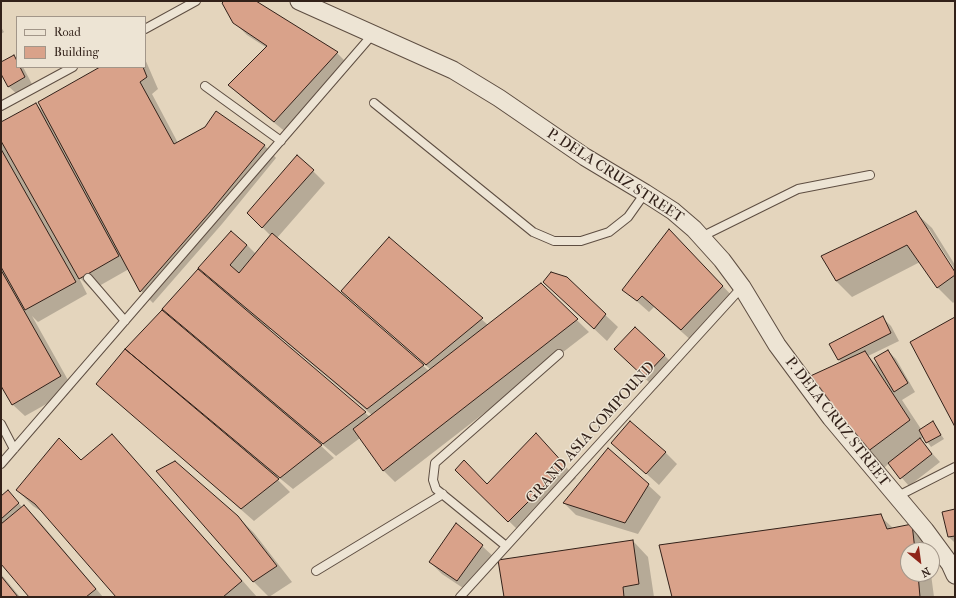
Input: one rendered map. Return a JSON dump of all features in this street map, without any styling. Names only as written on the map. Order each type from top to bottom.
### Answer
[{"type":"street","name":"P. DELA CRUZ STREET","points":[[299,1],[453,70],[499,98],[585,157],[645,192],[673,211],[701,237],[722,260],[742,287],[777,346],[831,418],[925,530],[950,564],[955,575]]},
{"type":"lane","points":[[146,28],[196,1]]},
{"type":"lane","points":[[1,464],[373,34]]},
{"type":"lane","points":[[1,106],[71,68]]},
{"type":"lane","points":[[205,86],[281,141]]},
{"type":"lane","points":[[374,103],[534,232],[554,241],[581,241],[609,232],[628,217],[645,192]]},
{"type":"lane","points":[[701,237],[798,189],[870,175]]},
{"type":"lane","points":[[88,278],[125,321]]},
{"type":"lane","name":"GRAND ASIA COMPOUND","points":[[460,597],[742,287]]},
{"type":"lane","points":[[506,546],[436,488],[433,480],[435,464],[559,354]]},
{"type":"lane","points":[[1,424],[14,449]]},
{"type":"lane","points":[[896,497],[955,467]]},
{"type":"lane","points":[[316,571],[443,494]]},
{"type":"building","points":[[224,1],[256,1],[338,52],[274,122],[228,85],[267,46],[233,23],[222,3]]},
{"type":"building","points":[[14,55],[16,59],[16,68],[20,68],[25,77],[8,87],[1,74],[1,62]]},
{"type":"building","points":[[98,68],[143,68],[147,77],[140,82],[174,144],[205,127],[216,111],[265,145],[210,212],[140,292],[38,102]]},
{"type":"building","points":[[36,103],[119,256],[79,279],[1,141],[1,122]]},
{"type":"building","points":[[1,149],[76,282],[25,310],[1,267]]},
{"type":"building","points":[[297,155],[314,170],[262,228],[247,213]]},
{"type":"building","points":[[916,211],[955,272],[955,275],[937,288],[907,245],[836,281],[821,256]]},
{"type":"building","points":[[669,229],[723,286],[681,330],[642,296],[637,301],[622,290]]},
{"type":"building","points":[[231,231],[247,245],[230,265],[239,273],[272,233],[424,365],[367,409],[198,268]]},
{"type":"building","points":[[389,237],[483,318],[426,365],[341,291]]},
{"type":"building","points":[[198,269],[366,412],[323,444],[162,309]]},
{"type":"building","points":[[1,270],[61,376],[12,405],[1,386]]},
{"type":"building","points":[[551,272],[567,277],[606,314],[594,329],[543,282]]},
{"type":"building","points":[[541,283],[578,319],[383,471],[353,429]]},
{"type":"building","points":[[162,310],[322,445],[280,478],[125,349]]},
{"type":"building","points":[[883,316],[891,333],[838,360],[829,344]]},
{"type":"building","points":[[955,317],[955,427],[910,342]]},
{"type":"building","points":[[635,327],[665,355],[644,377],[614,349]]},
{"type":"building","points":[[125,349],[279,479],[241,509],[96,384]]},
{"type":"building","points":[[888,350],[908,383],[894,392],[874,358]]},
{"type":"building","points":[[865,351],[910,420],[867,452],[806,378]]},
{"type":"building","points":[[630,421],[666,452],[646,474],[611,443]]},
{"type":"building","points":[[933,421],[941,435],[926,443],[919,430]]},
{"type":"building","points":[[536,433],[565,465],[508,522],[455,470],[464,460],[487,484]]},
{"type":"building","points":[[112,434],[242,581],[223,597],[116,597],[35,504],[16,490],[59,438],[81,460]]},
{"type":"building","points":[[920,438],[932,454],[900,479],[888,463]]},
{"type":"building","points":[[608,448],[649,484],[625,523],[563,503]]},
{"type":"building","points":[[175,461],[238,516],[277,566],[253,582],[156,471]]},
{"type":"building","points":[[8,490],[19,503],[1,519],[1,496]]},
{"type":"building","points":[[24,505],[96,589],[86,597],[29,597],[1,564],[1,524]]},
{"type":"building","points":[[955,509],[955,536],[948,537],[942,512]]},
{"type":"building","points":[[881,514],[887,529],[912,524],[914,542],[900,542],[900,582],[919,582],[920,597],[672,597],[659,545]]},
{"type":"building","points":[[456,523],[483,545],[457,581],[429,562]]},
{"type":"building","points":[[633,540],[639,584],[623,587],[624,597],[504,597],[498,560]]},
{"type":"building","points":[[1,576],[18,597],[1,597]]}]
